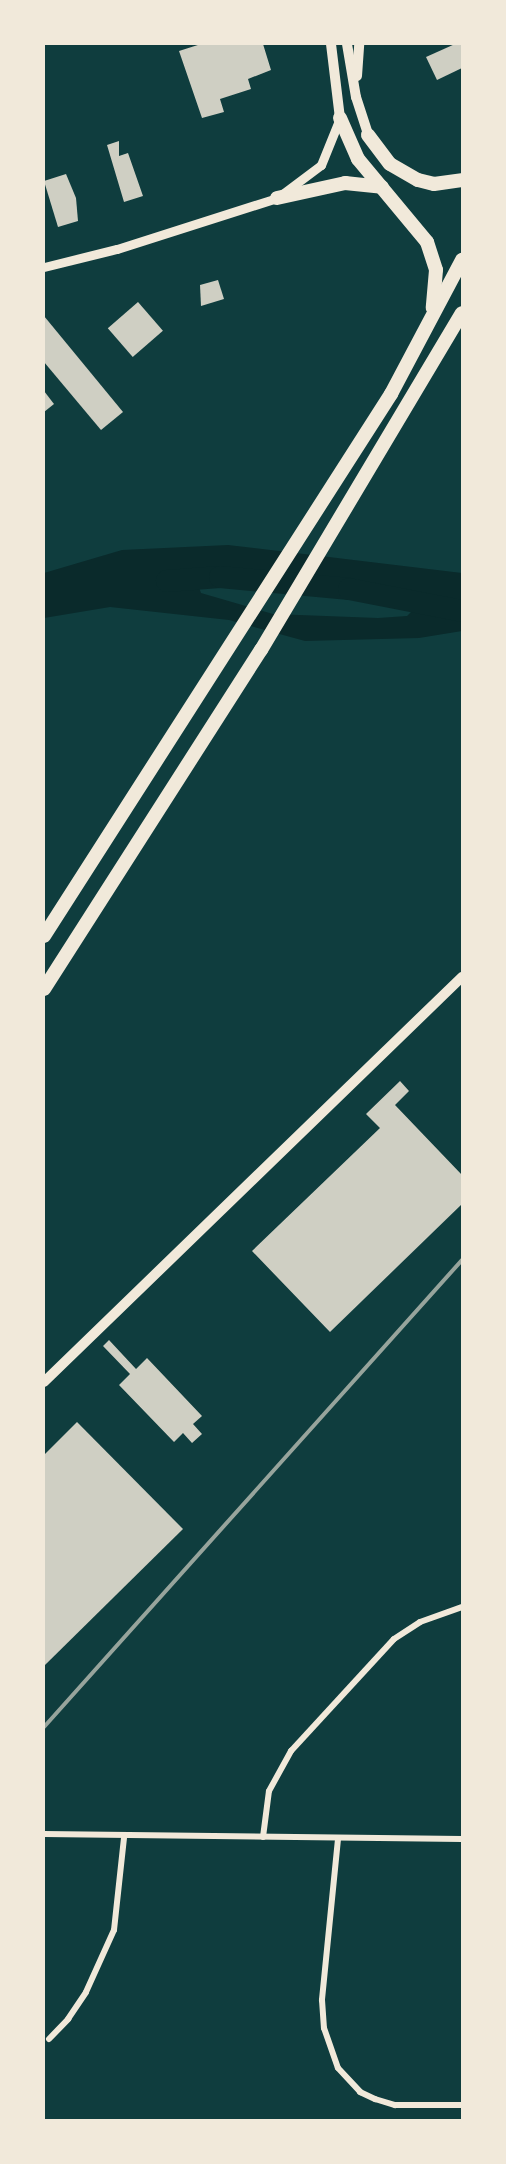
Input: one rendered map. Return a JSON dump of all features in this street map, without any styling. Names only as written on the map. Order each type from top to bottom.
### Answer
[{"type":"highway","points":[[340,118],[355,154],[414,222],[432,254],[436,276],[430,322]]},
{"type":"highway","points":[[368,135],[390,164],[418,180],[434,184],[462,180]]},
{"type":"highway","points":[[277,198],[345,183],[382,187]]},
{"type":"highway","points":[[44,936],[236,640],[391,394],[462,260]]},
{"type":"highway","points":[[44,989],[261,650],[462,313]]},
{"type":"main road","points":[[331,44],[340,118]]},
{"type":"main road","points":[[347,44],[356,97],[368,135]]},
{"type":"main road","points":[[356,97],[359,44]]},
{"type":"main road","points":[[44,1382],[462,977]]},
{"type":"street","points":[[44,267],[277,198],[321,165],[340,118]]},
{"type":"street","points":[[263,1837],[269,1791],[291,1751],[394,1639],[420,1622],[462,1607]]},
{"type":"street","points":[[44,1834],[124,1838],[462,1839]]},
{"type":"street","points":[[49,2039],[68,2019],[86,1992],[114,1930],[124,1838]]},
{"type":"street","points":[[338,1839],[322,2000],[324,2028],[338,2068],[360,2092],[375,2099],[395,2104],[462,2105]]},
{"type":"water","points":[[228,545],[462,573],[462,631],[419,638],[305,641],[229,620],[110,607],[44,618],[44,573],[122,550]],"holes":[[[220,573],[296,574],[398,589],[409,595],[416,607],[407,616],[378,618],[273,614],[201,593],[195,576]]]},
{"type":"building","points":[[201,44],[263,44],[271,70],[248,79],[251,89],[220,99],[224,112],[202,118],[179,51]]},
{"type":"building","points":[[455,44],[462,44],[462,68],[437,80],[426,57]]},
{"type":"building","points":[[119,141],[119,156],[128,153],[143,196],[124,202],[107,145]]},
{"type":"building","points":[[66,174],[76,198],[78,221],[58,227],[44,181]]},
{"type":"building","points":[[218,280],[224,299],[201,306],[200,285]]},
{"type":"building","points":[[138,302],[163,331],[133,357],[108,328]]},
{"type":"building","points":[[44,316],[123,412],[101,430],[44,362]]},
{"type":"building","points":[[44,391],[54,404],[44,412]]},
{"type":"building","points":[[400,1081],[409,1091],[395,1105],[462,1175],[462,1204],[330,1332],[252,1251],[380,1128],[366,1114]]},
{"type":"building","points":[[109,1340],[136,1369],[147,1358],[202,1416],[193,1424],[202,1434],[192,1443],[183,1433],[174,1442],[119,1385],[130,1374],[103,1346]]},
{"type":"building","points":[[77,1422],[183,1529],[44,1666],[44,1455]]},
{"type":"waterway","points":[[167,581],[220,577],[349,589],[462,611]]},
{"type":"railway","points":[[44,1727],[462,1260]]}]
